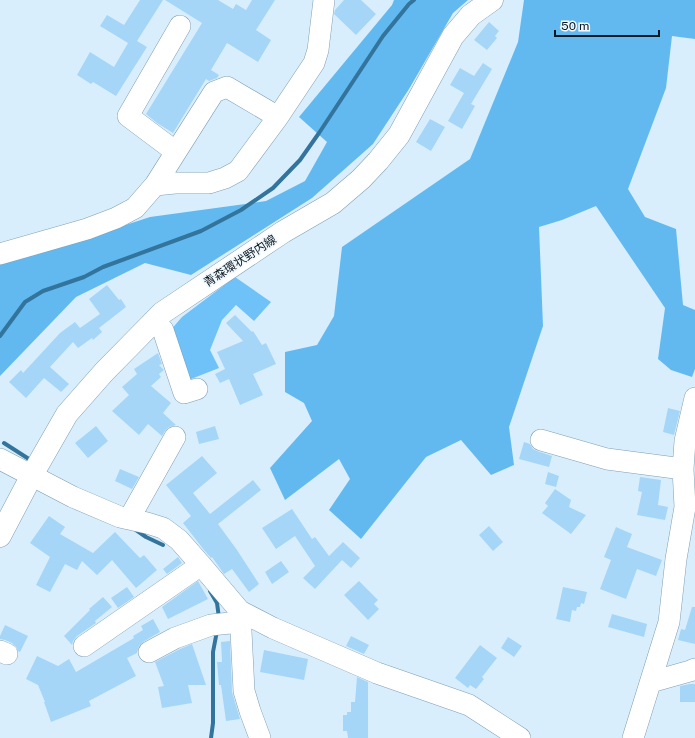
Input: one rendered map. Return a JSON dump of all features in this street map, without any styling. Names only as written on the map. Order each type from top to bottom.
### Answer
[{"type":"main road","name":"青森環状野内線","points":[[0,536],[32,475],[67,414],[104,372],[162,313],[283,232],[333,203],[361,179],[399,135],[453,36],[471,15],[492,0]]},
{"type":"street","points":[[155,185],[174,182],[209,182],[225,178],[238,171],[278,117],[314,63],[318,50],[324,0]]},
{"type":"street","points":[[176,152],[128,116],[180,26]]},
{"type":"street","points":[[0,254],[87,229],[116,218],[136,208],[155,185],[214,92],[228,87],[278,117]]},
{"type":"street","points":[[153,322],[163,330],[184,394],[197,389]]},
{"type":"street","points":[[633,738],[669,622],[676,559],[685,507],[683,468],[690,441],[695,398]]},
{"type":"street","points":[[130,519],[175,437]]},
{"type":"street","points":[[541,440],[607,460],[683,468]]},
{"type":"street","points":[[0,459],[73,498],[120,517],[163,528],[179,540],[201,565],[240,616],[273,628],[377,672],[469,705],[520,738]]},
{"type":"street","points":[[84,646],[201,565]]},
{"type":"street","points":[[149,652],[175,638],[240,616]]},
{"type":"street","points":[[240,616],[244,691],[260,738]]},
{"type":"street","points":[[651,682],[690,671],[695,668]]},
{"type":"shaded area","points":[[394,0],[468,0],[453,13],[409,89],[373,144],[312,198],[191,275],[145,263],[76,297],[0,376],[0,265],[150,217],[266,201],[305,181],[327,142],[299,117],[392,5]]},
{"type":"shaded area","points":[[524,0],[695,0],[695,39],[672,36],[666,88],[628,189],[645,217],[676,229],[683,305],[695,310],[695,369],[692,377],[671,370],[658,359],[665,308],[596,206],[562,220],[539,227],[543,326],[509,427],[514,465],[491,475],[461,440],[426,457],[361,539],[329,510],[350,479],[339,459],[285,500],[270,468],[312,421],[304,403],[285,392],[285,352],[317,345],[334,316],[342,247],[470,159],[518,42]]},
{"type":"shaded area","points":[[235,277],[271,302],[254,321],[236,305],[222,320],[210,350],[219,368],[186,381],[169,332],[182,317]]},
{"type":"building","points":[[140,0],[163,0],[137,41],[147,47],[116,96],[93,82],[91,84],[77,75],[90,52],[114,67],[128,43],[100,26],[107,15],[124,25]]},
{"type":"building","points":[[165,0],[218,0],[233,9],[236,4],[246,10],[252,0],[275,0],[256,30],[271,40],[258,62],[227,43],[211,70],[219,75],[217,78],[209,81],[206,79],[173,133],[146,114],[202,23]]},
{"type":"building","points":[[344,0],[361,0],[376,14],[356,35],[334,14],[335,10]]},
{"type":"building","points":[[489,22],[499,31],[495,36],[497,38],[487,50],[474,40]]},
{"type":"building","points":[[483,63],[492,69],[471,104],[475,106],[462,129],[448,121],[464,93],[450,85],[460,68],[474,76]]},
{"type":"building","points":[[430,119],[445,127],[431,151],[416,142]]},
{"type":"building","points":[[107,285],[119,300],[121,299],[126,307],[99,328],[102,332],[93,340],[92,338],[78,348],[73,342],[50,367],[69,384],[61,392],[44,378],[26,398],[9,382],[21,370],[23,373],[60,333],[75,322],[80,328],[100,314],[89,299]]},
{"type":"building","points":[[235,315],[252,332],[253,331],[262,345],[266,343],[276,364],[253,374],[263,395],[240,405],[229,379],[220,383],[215,374],[225,369],[217,352],[243,341],[226,323]]},
{"type":"building","points":[[158,353],[162,364],[159,365],[164,370],[159,374],[161,377],[151,386],[171,403],[163,413],[176,425],[169,427],[162,436],[148,424],[139,435],[112,411],[129,395],[122,387],[137,374],[134,369]]},
{"type":"building","points":[[668,408],[680,411],[674,435],[663,432]]},
{"type":"building","points":[[96,426],[108,441],[88,458],[75,443]]},
{"type":"building","points":[[215,426],[219,439],[199,444],[196,432]]},
{"type":"building","points":[[524,442],[530,444],[533,449],[537,451],[552,456],[549,467],[519,459]]},
{"type":"building","points":[[202,456],[217,473],[193,493],[210,514],[253,480],[261,490],[218,524],[259,584],[249,592],[232,569],[224,574],[212,557],[211,558],[204,550],[183,523],[191,516],[166,485]]},
{"type":"building","points":[[120,469],[139,477],[132,489],[115,481]]},
{"type":"building","points":[[548,472],[559,476],[556,487],[545,484]]},
{"type":"building","points":[[640,477],[661,480],[658,505],[668,507],[665,520],[637,515],[642,492],[638,491]]},
{"type":"building","points":[[555,489],[571,500],[569,507],[586,515],[571,534],[542,513],[548,506],[545,503]]},
{"type":"building","points":[[292,509],[312,539],[315,537],[329,556],[343,542],[360,558],[351,568],[342,560],[315,589],[303,578],[315,566],[295,536],[276,549],[262,528]]},
{"type":"building","points":[[49,516],[65,527],[60,534],[93,553],[115,532],[140,558],[144,555],[157,570],[136,588],[112,560],[97,575],[82,561],[77,570],[65,564],[50,592],[36,585],[50,557],[30,543]]},
{"type":"building","points":[[489,526],[503,542],[493,551],[479,535]]},
{"type":"building","points":[[616,527],[632,534],[627,547],[662,560],[656,576],[637,569],[626,599],[600,589],[611,560],[604,557]]},
{"type":"building","points":[[178,557],[182,563],[167,574],[163,569]]},
{"type":"building","points":[[281,561],[289,572],[272,584],[265,572]]},
{"type":"building","points":[[198,581],[208,599],[168,619],[162,607]]},
{"type":"building","points":[[359,581],[378,600],[374,604],[379,609],[368,620],[344,595]]},
{"type":"building","points":[[127,587],[134,597],[118,608],[111,598]]},
{"type":"building","points":[[563,587],[587,592],[584,604],[581,603],[580,607],[577,607],[576,611],[572,610],[570,622],[556,619]]},
{"type":"building","points":[[103,597],[112,607],[95,621],[96,623],[77,636],[72,645],[64,636],[90,610],[89,609]]},
{"type":"building","points":[[692,607],[695,607],[695,644],[678,640],[681,629],[685,630]]},
{"type":"building","points":[[612,614],[647,624],[644,637],[608,627]]},
{"type":"building","points":[[153,619],[160,632],[143,642],[139,646],[137,653],[127,658],[136,676],[89,701],[91,706],[51,722],[38,685],[26,679],[37,656],[58,666],[69,659],[76,672],[134,638],[133,636],[143,630],[141,626]]},
{"type":"building","points":[[5,625],[28,636],[20,652],[12,643],[0,639]]},
{"type":"building","points":[[351,636],[369,645],[364,654],[346,646]]},
{"type":"building","points":[[508,637],[522,646],[514,657],[501,648]]},
{"type":"building","points":[[230,641],[232,692],[240,719],[226,721],[221,685],[219,685],[217,662],[222,662],[221,642]]},
{"type":"building","points":[[192,644],[206,685],[188,685],[192,703],[162,708],[158,687],[164,686],[155,662]]},
{"type":"building","points":[[480,645],[497,658],[482,677],[484,679],[476,689],[470,685],[468,688],[455,678]]},
{"type":"building","points":[[264,650],[308,659],[304,680],[260,672]]},
{"type":"building","points":[[357,677],[368,682],[368,738],[348,738],[347,731],[343,731],[343,715],[347,715],[347,712],[351,712],[351,702],[355,702]]},
{"type":"building","points":[[695,684],[695,702],[680,702],[680,686]]},
{"type":"waterway","points":[[0,336],[25,302],[43,291],[84,277],[103,267],[201,231],[241,210],[273,188],[300,160],[383,36],[414,0]]},
{"type":"waterway","points":[[4,443],[32,461]]},
{"type":"waterway","points":[[136,530],[146,537],[163,545]]},
{"type":"waterway","points":[[210,591],[217,603],[219,618]]},
{"type":"waterway","points":[[211,738],[213,723],[213,652],[217,631]]}]
